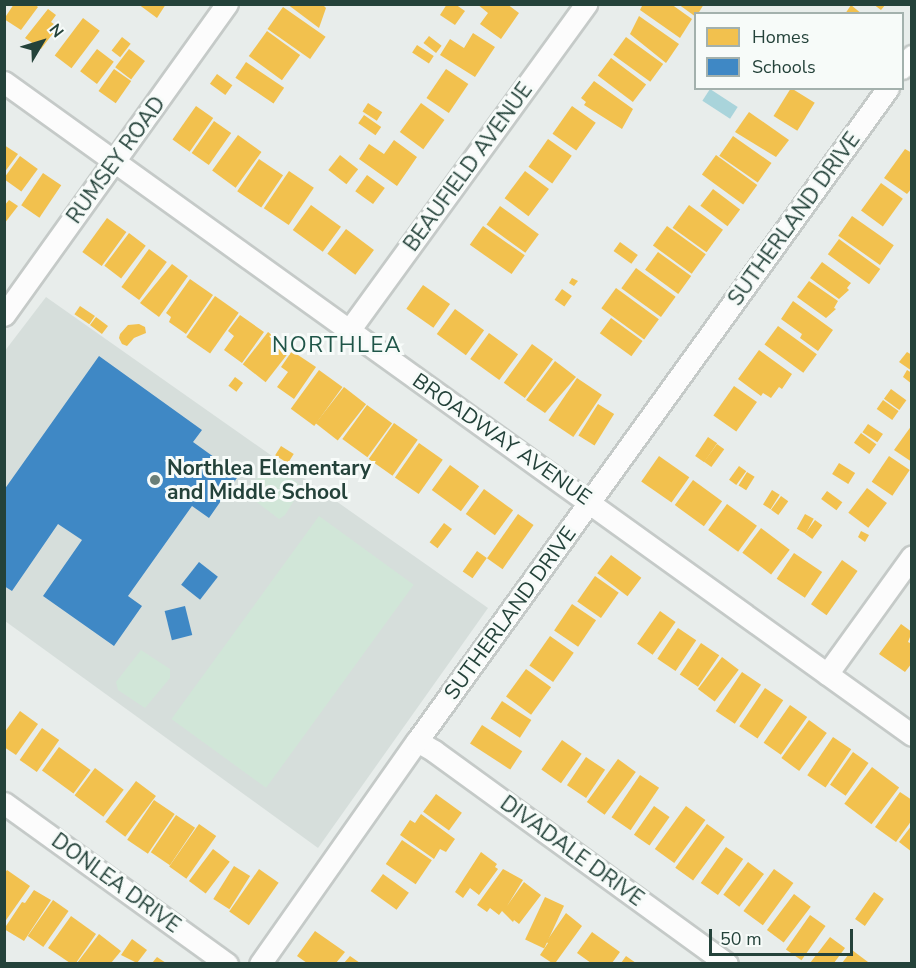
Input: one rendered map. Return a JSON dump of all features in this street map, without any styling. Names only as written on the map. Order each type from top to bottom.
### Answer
[{"type":"street","name":"RUMSEY ROAD","points":[[4,315],[227,4]]},
{"type":"street","name":"BEAUFIELD AVENUE","points":[[350,329],[586,4]]},
{"type":"street","name":"BROADWAY AVENUE","points":[[4,82],[912,735]]},
{"type":"street","name":"SUTHERLAND DRIVE","points":[[260,963],[417,741],[887,90]]},
{"type":"street","points":[[828,674],[912,556]]},
{"type":"street","name":"DIVADALE DRIVE","points":[[417,741],[727,963]]},
{"type":"street","name":"DONLEA DRIVE","points":[[4,803],[227,963]]},
{"type":"shaded area","name":"Northlea Elementary and Middle School","points":[[46,297],[488,608],[318,848],[5,621],[4,352]]},
{"type":"green space","points":[[272,465],[298,483],[300,491],[285,515],[279,519],[250,497],[248,492],[265,466]]},
{"type":"green space","points":[[319,516],[414,585],[266,788],[171,719]]},
{"type":"green space","points":[[141,650],[170,669],[170,678],[145,708],[118,690],[116,682]]},
{"type":"water","points":[[709,90],[738,107],[730,119],[702,101]]},
{"type":"building: Homes","points":[[14,4],[34,4],[38,7],[21,30],[4,19]]},
{"type":"building: Homes","points":[[138,4],[166,4],[157,18]]},
{"type":"building: Homes","points":[[287,4],[322,4],[326,8],[319,28]]},
{"type":"building: Homes","points":[[447,4],[455,4],[465,11],[455,25],[440,15]]},
{"type":"building: Homes","points":[[477,4],[507,4],[519,13],[501,39],[480,24],[488,13]]},
{"type":"building: Homes","points":[[643,4],[671,4],[692,19],[680,38],[640,10]]},
{"type":"building: Homes","points":[[678,4],[704,4],[699,12],[694,12],[694,16]]},
{"type":"building: Homes","points":[[873,4],[886,4],[881,10]]},
{"type":"building: Homes","points":[[851,5],[860,12],[846,12]]},
{"type":"building: Homes","points":[[283,7],[326,37],[310,59],[268,29]]},
{"type":"building: Homes","points":[[48,9],[56,15],[51,22],[58,27],[41,49],[25,38]]},
{"type":"building: Homes","points":[[639,16],[679,44],[666,63],[630,34]]},
{"type":"building: Homes","points":[[83,18],[100,31],[71,68],[55,56]]},
{"type":"building: Homes","points":[[267,31],[300,55],[282,80],[249,56]]},
{"type":"building: Homes","points":[[473,33],[495,47],[475,77],[440,55],[450,39],[464,48]]},
{"type":"building: Homes","points":[[429,36],[442,46],[436,53],[423,43]]},
{"type":"building: Homes","points":[[122,37],[131,44],[120,57],[112,50]]},
{"type":"building: Homes","points":[[626,37],[663,64],[650,82],[613,55]]},
{"type":"building: Homes","points":[[417,45],[434,56],[429,63],[412,53]]},
{"type":"building: Homes","points":[[97,49],[114,62],[97,84],[80,71]]},
{"type":"building: Homes","points":[[129,49],[145,61],[131,79],[115,67]]},
{"type":"building: Homes","points":[[611,58],[646,84],[633,102],[598,76]]},
{"type":"building: Homes","points":[[246,62],[284,88],[274,103],[235,78]]},
{"type":"building: Homes","points":[[114,69],[131,81],[116,103],[99,91]]},
{"type":"building: Homes","points":[[446,69],[468,84],[449,113],[426,98]]},
{"type":"building: Homes","points":[[217,74],[232,85],[225,95],[210,84]]},
{"type":"building: Homes","points":[[594,81],[633,109],[622,129],[584,105],[586,102],[581,98]]},
{"type":"building: Homes","points":[[790,90],[794,90],[815,103],[797,131],[774,116]]},
{"type":"building: Homes","points":[[368,103],[382,112],[377,121],[363,111]]},
{"type":"building: Homes","points":[[421,103],[444,120],[423,149],[400,132]]},
{"type":"building: Homes","points":[[196,106],[213,118],[190,152],[172,140]]},
{"type":"building: Homes","points":[[572,106],[596,123],[576,150],[552,134]]},
{"type":"building: Homes","points":[[749,112],[789,140],[776,157],[735,132]]},
{"type":"building: Homes","points":[[364,115],[381,127],[375,135],[358,123]]},
{"type":"building: Homes","points":[[214,121],[231,133],[209,165],[192,153]]},
{"type":"building: Homes","points":[[238,135],[261,152],[236,188],[212,171]]},
{"type":"building: Homes","points":[[733,136],[772,163],[758,183],[719,156]]},
{"type":"building: Homes","points":[[548,139],[572,156],[552,183],[528,167]]},
{"type":"building: Homes","points":[[394,140],[417,157],[397,186],[359,159],[369,144],[384,154]]},
{"type":"building: Homes","points":[[4,145],[18,154],[4,173]]},
{"type":"building: Homes","points":[[905,149],[912,153],[912,188],[907,194],[884,178]]},
{"type":"building: Homes","points":[[340,155],[358,169],[346,184],[328,170]]},
{"type":"building: Homes","points":[[716,155],[757,185],[743,204],[702,174]]},
{"type":"building: Homes","points":[[20,156],[38,169],[21,192],[4,179]]},
{"type":"building: Homes","points":[[259,159],[283,175],[261,208],[237,191]]},
{"type":"building: Homes","points":[[289,171],[314,188],[289,225],[264,208]]},
{"type":"building: Homes","points":[[525,171],[549,189],[528,216],[505,198]]},
{"type":"building: Homes","points":[[43,173],[61,185],[39,218],[21,205]]},
{"type":"building: Homes","points":[[367,175],[385,188],[373,204],[355,191]]},
{"type":"building: Homes","points":[[881,183],[903,199],[883,226],[861,211]]},
{"type":"building: Homes","points":[[713,189],[740,209],[728,226],[700,206]]},
{"type":"building: Homes","points":[[9,200],[18,206],[4,224],[4,206]]},
{"type":"building: Homes","points":[[311,205],[341,227],[323,252],[293,230]]},
{"type":"building: Homes","points":[[689,205],[723,230],[707,252],[673,228]]},
{"type":"building: Homes","points":[[500,206],[539,234],[525,253],[486,225]]},
{"type":"building: Homes","points":[[852,216],[894,245],[880,265],[838,236]]},
{"type":"building: Homes","points":[[107,218],[126,232],[102,266],[82,252]]},
{"type":"building: Homes","points":[[483,226],[525,255],[512,274],[470,245]]},
{"type":"building: Homes","points":[[667,226],[706,254],[692,274],[653,245]]},
{"type":"building: Homes","points":[[346,229],[374,250],[355,275],[327,254]]},
{"type":"building: Homes","points":[[129,233],[146,246],[121,278],[104,266]]},
{"type":"building: Homes","points":[[839,239],[880,269],[869,284],[828,254]]},
{"type":"building: Homes","points":[[620,242],[638,255],[631,264],[614,251]]},
{"type":"building: Homes","points":[[149,249],[167,262],[139,300],[121,287]]},
{"type":"building: Homes","points":[[658,252],[691,276],[678,294],[645,270]]},
{"type":"building: Homes","points":[[822,262],[851,283],[847,288],[849,290],[839,299],[810,278]]},
{"type":"building: Homes","points":[[172,264],[188,276],[159,317],[140,303]]},
{"type":"building: Homes","points":[[636,268],[676,297],[661,317],[621,288]]},
{"type":"building: Homes","points":[[572,278],[578,281],[574,286],[569,283]]},
{"type":"building: Homes","points":[[190,279],[213,295],[186,334],[169,322],[171,317],[166,313]]},
{"type":"building: Homes","points":[[809,281],[838,301],[834,308],[836,309],[826,318],[797,297]]},
{"type":"building: Homes","points":[[423,285],[450,304],[433,328],[406,309]]},
{"type":"building: Homes","points":[[616,288],[659,319],[644,339],[601,308]]},
{"type":"building: Homes","points":[[562,289],[572,296],[564,307],[555,300]]},
{"type":"building: Homes","points":[[215,296],[239,313],[210,354],[186,337]]},
{"type":"building: Homes","points":[[793,301],[833,330],[818,351],[800,338],[802,334],[781,319]]},
{"type":"building: Homes","points":[[80,306],[95,316],[89,324],[74,314]]},
{"type":"building: Homes","points":[[455,309],[484,330],[466,355],[437,334]]},
{"type":"building: Homes","points":[[240,315],[264,332],[242,363],[224,350],[234,336],[228,331]]},
{"type":"building: Homes","points":[[96,317],[108,326],[102,334],[90,325]]},
{"type":"building: Homes","points":[[611,318],[643,341],[631,356],[600,333]]},
{"type":"building: Homes","points":[[139,324],[145,327],[146,333],[134,338],[127,346],[122,344],[120,334],[128,325]]},
{"type":"building: Homes","points":[[778,326],[817,354],[803,373],[764,345]]},
{"type":"building: Homes","points":[[268,332],[291,350],[266,382],[243,364]]},
{"type":"building: Homes","points":[[489,333],[518,354],[499,380],[470,359]]},
{"type":"building: Homes","points":[[532,344],[553,359],[525,398],[504,383]]},
{"type":"building: Homes","points":[[759,350],[792,374],[782,389],[779,387],[771,398],[763,393],[761,396],[738,379]]},
{"type":"building: Homes","points":[[292,351],[316,367],[294,399],[277,387],[288,372],[281,367]]},
{"type":"building: Homes","points":[[907,352],[912,355],[912,371],[899,362]]},
{"type":"building: Homes","points":[[555,361],[576,377],[545,413],[526,400]]},
{"type":"building: Homes","points":[[319,370],[342,387],[314,426],[291,409]]},
{"type":"building: Homes","points":[[907,370],[912,373],[912,384],[903,377]]},
{"type":"building: Homes","points":[[235,377],[243,383],[236,392],[228,386]]},
{"type":"building: Homes","points":[[577,378],[602,395],[573,437],[548,420]]},
{"type":"building: Homes","points":[[734,386],[757,402],[736,432],[713,415]]},
{"type":"building: Homes","points":[[344,387],[366,404],[338,440],[316,423]]},
{"type":"building: Homes","points":[[891,389],[906,400],[899,410],[884,399]]},
{"type":"building: Homes","points":[[883,400],[899,411],[892,420],[877,409]]},
{"type":"building: Homes","points":[[598,404],[614,414],[595,445],[578,435]]},
{"type":"building: Homes","points":[[367,405],[392,423],[367,457],[342,439]]},
{"type":"building: Homes","points":[[394,423],[418,440],[393,476],[369,459]]},
{"type":"building: Homes","points":[[868,424],[883,434],[877,442],[862,432]]},
{"type":"building: Homes","points":[[912,425],[912,462],[894,450]]},
{"type":"building: Homes","points":[[861,433],[876,444],[869,454],[854,443]]},
{"type":"building: Homes","points":[[708,437],[717,443],[704,462],[695,456]]},
{"type":"building: Homes","points":[[419,443],[443,460],[419,494],[395,477]]},
{"type":"building: Homes","points":[[717,444],[724,449],[711,467],[704,462]]},
{"type":"building: Homes","points":[[281,446],[294,454],[288,463],[275,455]]},
{"type":"building: Homes","points":[[659,456],[689,477],[672,503],[641,481]]},
{"type":"building: Homes","points":[[889,456],[910,470],[892,496],[872,482]]},
{"type":"building: Homes","points":[[839,463],[855,473],[848,484],[832,474]]},
{"type":"building: Homes","points":[[450,465],[479,486],[461,511],[432,490]]},
{"type":"building: Homes","points":[[739,466],[746,471],[736,485],[729,480]]},
{"type":"building: Homes","points":[[747,472],[755,477],[746,490],[739,486]]},
{"type":"building: Homes","points":[[693,480],[722,501],[704,526],[675,505]]},
{"type":"building: Homes","points":[[867,488],[887,503],[868,528],[848,513]]},
{"type":"building: Homes","points":[[484,489],[513,510],[495,535],[466,514]]},
{"type":"building: Homes","points":[[772,490],[780,495],[771,509],[763,504]]},
{"type":"building: Homes","points":[[827,491],[842,502],[836,510],[821,499]]},
{"type":"building: Homes","points":[[781,496],[788,501],[778,515],[771,510]]},
{"type":"building: Homes","points":[[727,504],[757,526],[738,552],[708,530]]},
{"type":"building: Homes","points":[[518,514],[534,525],[503,569],[487,558]]},
{"type":"building: Homes","points":[[805,514],[814,519],[806,534],[797,529]]},
{"type":"building: Homes","points":[[815,520],[822,525],[812,539],[805,534]]},
{"type":"building: Homes","points":[[444,523],[452,529],[438,548],[430,542]]},
{"type":"building: Homes","points":[[761,528],[790,550],[771,574],[742,553]]},
{"type":"building: Homes","points":[[861,531],[869,535],[865,542],[858,537]]},
{"type":"building: Homes","points":[[477,551],[487,558],[472,578],[463,571]]},
{"type":"building: Homes","points":[[794,553],[822,572],[805,598],[777,579]]},
{"type":"building: Homes","points":[[611,555],[641,578],[628,596],[597,573]]},
{"type":"building: Homes","points":[[842,560],[858,571],[827,615],[811,604]]},
{"type":"building: Homes","points":[[595,576],[619,593],[601,618],[577,601]]},
{"type":"building: Homes","points":[[572,604],[596,620],[578,647],[554,631]]},
{"type":"building: Homes","points":[[660,611],[676,622],[653,655],[637,644]]},
{"type":"building: Homes","points":[[901,624],[912,632],[908,642],[912,644],[912,663],[905,672],[879,654]]},
{"type":"building: Homes","points":[[678,628],[696,640],[676,671],[657,659]]},
{"type":"building: Homes","points":[[550,636],[574,653],[553,682],[529,665]]},
{"type":"building: Homes","points":[[701,643],[719,655],[698,687],[680,675]]},
{"type":"building: Homes","points":[[722,657],[739,670],[715,702],[698,689]]},
{"type":"building: Homes","points":[[526,669],[551,687],[531,715],[506,697]]},
{"type":"building: Homes","points":[[742,672],[761,685],[735,724],[716,711]]},
{"type":"building: Homes","points":[[765,688],[783,700],[758,738],[739,726]]},
{"type":"building: Homes","points":[[502,701],[531,720],[520,738],[491,719]]},
{"type":"building: Homes","points":[[790,705],[807,717],[781,755],[764,743]]},
{"type":"building: Homes","points":[[20,711],[38,724],[16,755],[4,747],[4,733]]},
{"type":"building: Homes","points":[[809,720],[827,733],[799,771],[781,758]]},
{"type":"building: Homes","points":[[482,725],[522,751],[510,770],[470,743]]},
{"type":"building: Homes","points":[[42,728],[59,740],[37,772],[20,760]]},
{"type":"building: Homes","points":[[833,737],[851,749],[826,787],[807,775]]},
{"type":"building: Homes","points":[[562,740],[582,754],[561,783],[541,769]]},
{"type":"building: Homes","points":[[59,747],[91,770],[74,793],[42,770]]},
{"type":"building: Homes","points":[[853,752],[869,763],[846,796],[830,785]]},
{"type":"building: Homes","points":[[586,757],[605,770],[586,798],[567,785]]},
{"type":"building: Homes","points":[[618,759],[636,772],[605,815],[587,802]]},
{"type":"building: Homes","points":[[872,767],[899,787],[871,824],[844,804]]},
{"type":"building: Homes","points":[[95,768],[124,790],[103,817],[75,795]]},
{"type":"building: Homes","points":[[640,775],[659,788],[631,830],[611,817]]},
{"type":"building: Homes","points":[[136,781],[156,796],[125,837],[105,822]]},
{"type":"building: Homes","points":[[900,792],[912,800],[912,820],[896,842],[875,827]]},
{"type":"building: Homes","points":[[436,794],[462,813],[449,831],[423,812]]},
{"type":"building: Homes","points":[[154,800],[175,814],[148,854],[127,840]]},
{"type":"building: Homes","points":[[654,806],[670,817],[649,846],[634,835]]},
{"type":"building: Homes","points":[[686,806],[705,820],[674,863],[655,849]]},
{"type":"building: Homes","points":[[421,814],[455,839],[446,852],[440,849],[434,859],[400,835],[410,820],[415,823]]},
{"type":"building: Homes","points":[[176,815],[195,828],[170,865],[151,852]]},
{"type":"building: Homes","points":[[199,824],[216,836],[186,879],[169,867]]},
{"type":"building: Homes","points":[[707,824],[725,837],[693,881],[675,868]]},
{"type":"building: Homes","points":[[912,825],[912,852],[899,842]]},
{"type":"building: Homes","points":[[402,840],[432,860],[416,884],[386,864]]},
{"type":"building: Homes","points":[[726,847],[743,859],[718,895],[701,883]]},
{"type":"building: Homes","points":[[213,849],[230,862],[206,894],[189,881]]},
{"type":"building: Homes","points":[[481,852],[497,864],[495,867],[498,869],[479,895],[470,888],[463,898],[455,892]]},
{"type":"building: Homes","points":[[748,862],[764,874],[739,907],[723,895]]},
{"type":"building: Homes","points":[[234,866],[250,876],[229,909],[213,899]]},
{"type":"building: Homes","points":[[259,869],[279,883],[249,925],[229,912]]},
{"type":"building: Homes","points":[[503,869],[523,880],[507,906],[524,882],[541,895],[519,924],[514,920],[513,922],[502,911],[499,915],[490,908],[487,912],[477,905]]},
{"type":"building: Homes","points":[[774,869],[793,883],[763,925],[743,911]]},
{"type":"building: Homes","points":[[7,870],[30,886],[4,923],[4,874]]},
{"type":"building: Homes","points":[[383,874],[409,893],[397,910],[371,891]]},
{"type":"building: Homes","points":[[34,890],[51,900],[24,941],[4,929],[22,902],[25,903]]},
{"type":"building: Homes","points":[[874,892],[884,899],[865,926],[855,919]]},
{"type":"building: Homes","points":[[794,894],[811,907],[784,943],[767,930]]},
{"type":"building: Homes","points":[[545,897],[564,906],[544,948],[525,940]]},
{"type":"building: Homes","points":[[53,900],[69,911],[43,947],[28,936]]},
{"type":"building: Homes","points":[[566,913],[582,926],[556,962],[552,963],[540,955]]},
{"type":"building: Homes","points":[[810,915],[826,926],[801,960],[786,949]]},
{"type":"building: Homes","points":[[71,916],[96,934],[76,963],[70,963],[48,948]]},
{"type":"building: Homes","points":[[315,931],[345,952],[336,963],[307,963],[297,956]]},
{"type":"building: Homes","points":[[592,932],[620,952],[612,963],[591,963],[577,953]]},
{"type":"building: Homes","points":[[99,934],[121,951],[111,963],[77,963]]},
{"type":"building: Homes","points":[[830,937],[845,948],[834,963],[810,963]]},
{"type":"building: Homes","points":[[132,939],[147,950],[137,963],[121,955]]},
{"type":"building: Homes","points":[[852,950],[868,962],[842,963]]},
{"type":"building: Homes","points":[[350,956],[360,963],[344,963]]},
{"type":"building: Homes","points":[[626,956],[636,963],[621,963]]},
{"type":"building: Homes","points":[[157,957],[166,963],[152,963]]},
{"type":"building: Schools","points":[[99,356],[202,430],[193,442],[239,475],[209,518],[192,506],[128,596],[142,606],[114,646],[43,596],[82,540],[58,524],[12,591],[4,586],[4,490]]},
{"type":"building: Schools","points":[[199,562],[218,577],[200,600],[181,585]]},
{"type":"building: Schools","points":[[185,606],[192,635],[172,640],[165,611]]},
{"type":"place","name":"Northlea Elementary and Middle School","points":[[155,480]]},
{"type":"district","name":"NORTHLEA","points":[[337,346]]}]
